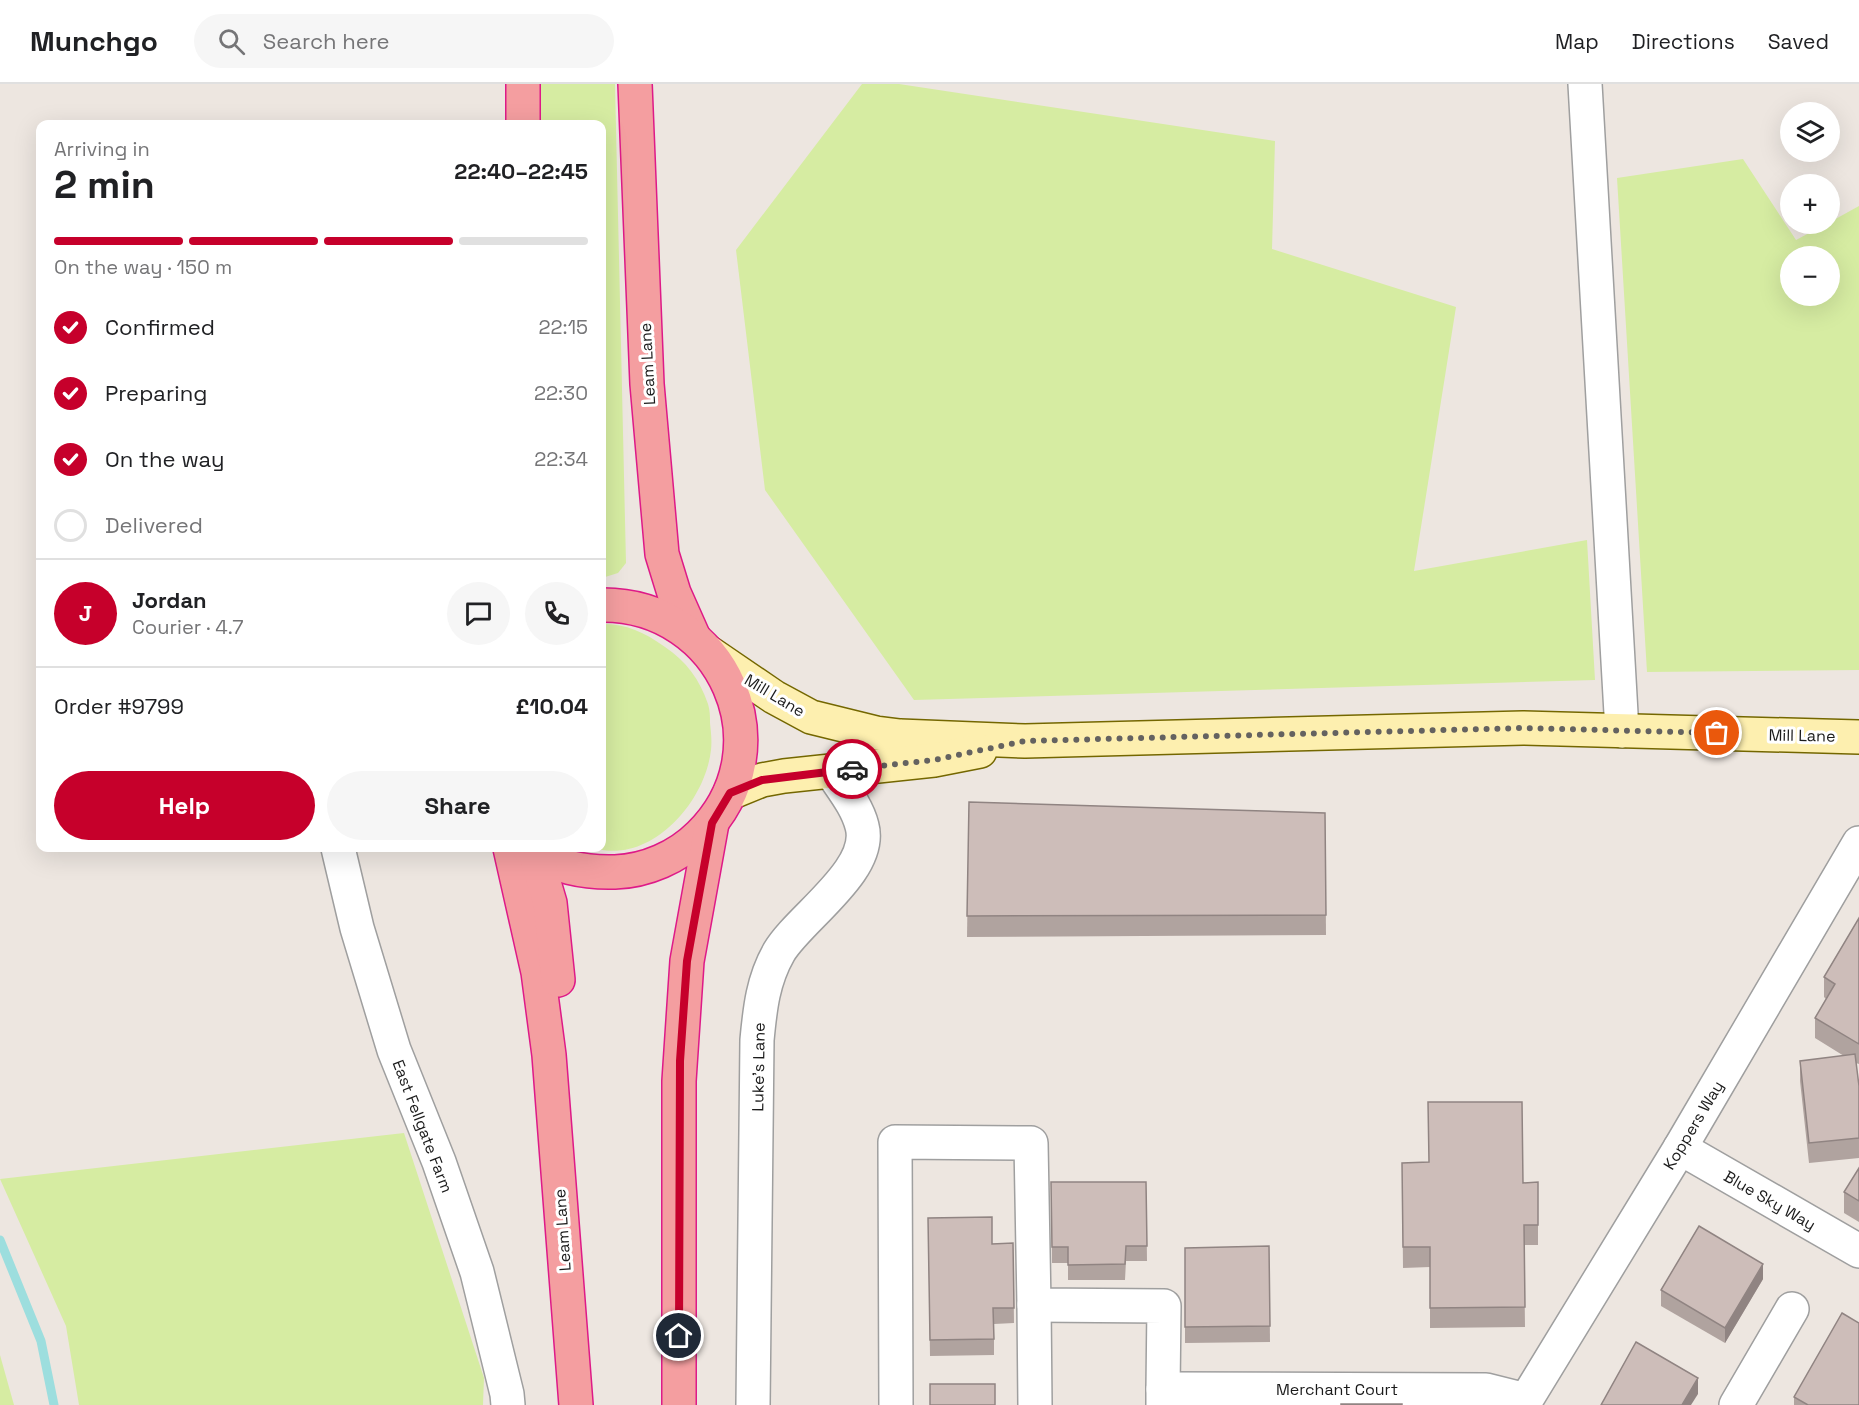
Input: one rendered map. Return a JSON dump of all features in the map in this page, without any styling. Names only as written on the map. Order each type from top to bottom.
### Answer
[{"type":"highway","points":[[523,84],[524,120]]},
{"type":"highway","name":"Leam Lane","points":[[532,852],[565,866],[596,873],[629,872],[660,862],[689,846],[712,823],[730,793],[739,764],[741,734],[736,704],[725,676],[701,645],[674,593],[662,554],[647,384],[635,84]]},
{"type":"highway","name":"Leam Lane","points":[[606,605],[631,607],[654,613],[673,623],[701,645]]},
{"type":"highway","name":"Leam Lane","points":[[679,1405],[679,1070],[687,961],[712,823]]},
{"type":"highway","name":"Leam Lane","points":[[488,852],[525,1016],[549,1055]]},
{"type":"highway","name":"Leam Lane","points":[[526,852],[550,903],[558,971],[560,1003],[549,1055],[576,1405]]},
{"type":"main road","name":"Mill Lane","points":[[701,645],[786,705],[811,717],[839,725],[900,736],[1025,741],[1523,728],[1859,737]]},
{"type":"main road","name":"Mill Lane","points":[[730,793],[762,780],[934,760],[1025,741]]},
{"type":"street","points":[[1585,84],[1622,731]]},
{"type":"street","name":"Luke's Lane","points":[[753,1405],[760,1008],[768,974],[781,950],[854,867],[862,847],[863,828],[853,805],[831,771]]},
{"type":"street","name":"Koppers Way","points":[[1525,1402],[1680,1148],[1859,843]]},
{"type":"street","name":"East Fellgate Farm","points":[[339,852],[357,928],[394,1050],[439,1162],[477,1272],[508,1405]]},
{"type":"street","points":[[896,1405],[895,1142],[1031,1143],[1035,1405]]},
{"type":"street","name":"Blue Sky Way","points":[[1680,1148],[1859,1251]]},
{"type":"street","points":[[1034,1305],[1164,1306],[1163,1397]]},
{"type":"street","points":[[1736,1405],[1792,1309]]},
{"type":"street","name":"Merchant Court","points":[[1163,1397],[1312,1397],[1486,1390],[1525,1402]]},
{"type":"green space","points":[[539,84],[615,84],[626,563],[618,573],[606,577],[606,120],[540,120]]},
{"type":"green space","points":[[862,84],[899,84],[1275,141],[1272,249],[1456,307],[1414,571],[1587,540],[1595,680],[914,700],[765,490],[736,250]]},
{"type":"green space","points":[[1743,159],[1780,216],[1780,234],[1792,234],[1796,240],[1807,234],[1840,234],[1840,216],[1859,206],[1859,670],[1647,672],[1617,178]]},
{"type":"green space","points":[[606,624],[619,625],[642,633],[673,652],[686,665],[701,687],[708,704],[711,736],[707,770],[686,809],[654,838],[635,847],[615,851],[606,850]]},
{"type":"green space","points":[[404,1133],[484,1378],[483,1405],[79,1405],[66,1326],[0,1179]]},
{"type":"green space","points":[[0,1355],[14,1405],[0,1405]]},
{"type":"building","points":[[969,802],[1325,813],[1326,915],[967,916]]},
{"type":"building","points":[[1859,918],[1859,1044],[1815,1018],[1835,984],[1824,977]]},
{"type":"building","points":[[1855,1054],[1859,1086],[1859,1138],[1809,1143],[1800,1061]]},
{"type":"building","points":[[1428,1102],[1522,1102],[1523,1183],[1538,1182],[1538,1225],[1524,1225],[1525,1307],[1430,1308],[1430,1247],[1403,1247],[1402,1163],[1429,1162]]},
{"type":"building","points":[[1859,1168],[1859,1201],[1844,1192]]},
{"type":"building","points":[[1051,1182],[1146,1182],[1147,1246],[1126,1246],[1125,1264],[1068,1265],[1068,1247],[1052,1247]]},
{"type":"building","points":[[992,1217],[992,1244],[1013,1243],[1014,1308],[993,1308],[994,1339],[930,1340],[928,1218]]},
{"type":"building","points":[[1699,1226],[1763,1264],[1725,1328],[1661,1290]]},
{"type":"building","points":[[1269,1246],[1270,1326],[1185,1327],[1185,1248]]},
{"type":"building","points":[[1842,1313],[1859,1323],[1859,1405],[1808,1405],[1794,1397]]},
{"type":"building","points":[[1636,1342],[1698,1378],[1682,1405],[1601,1405]]},
{"type":"building","points":[[930,1384],[995,1384],[995,1405],[930,1405]]},
{"type":"building","points":[[1402,1404],[1402,1405],[1341,1405]]},
{"type":"waterway","points":[[0,1240],[41,1341],[54,1405]]},
{"type":"way so far","points":[[852,769],[934,760],[1025,741],[1523,728],[1717,733]]},
{"type":"route","points":[[679,1336],[680,1061],[687,961],[712,823],[730,793],[762,780],[852,769]]}]
